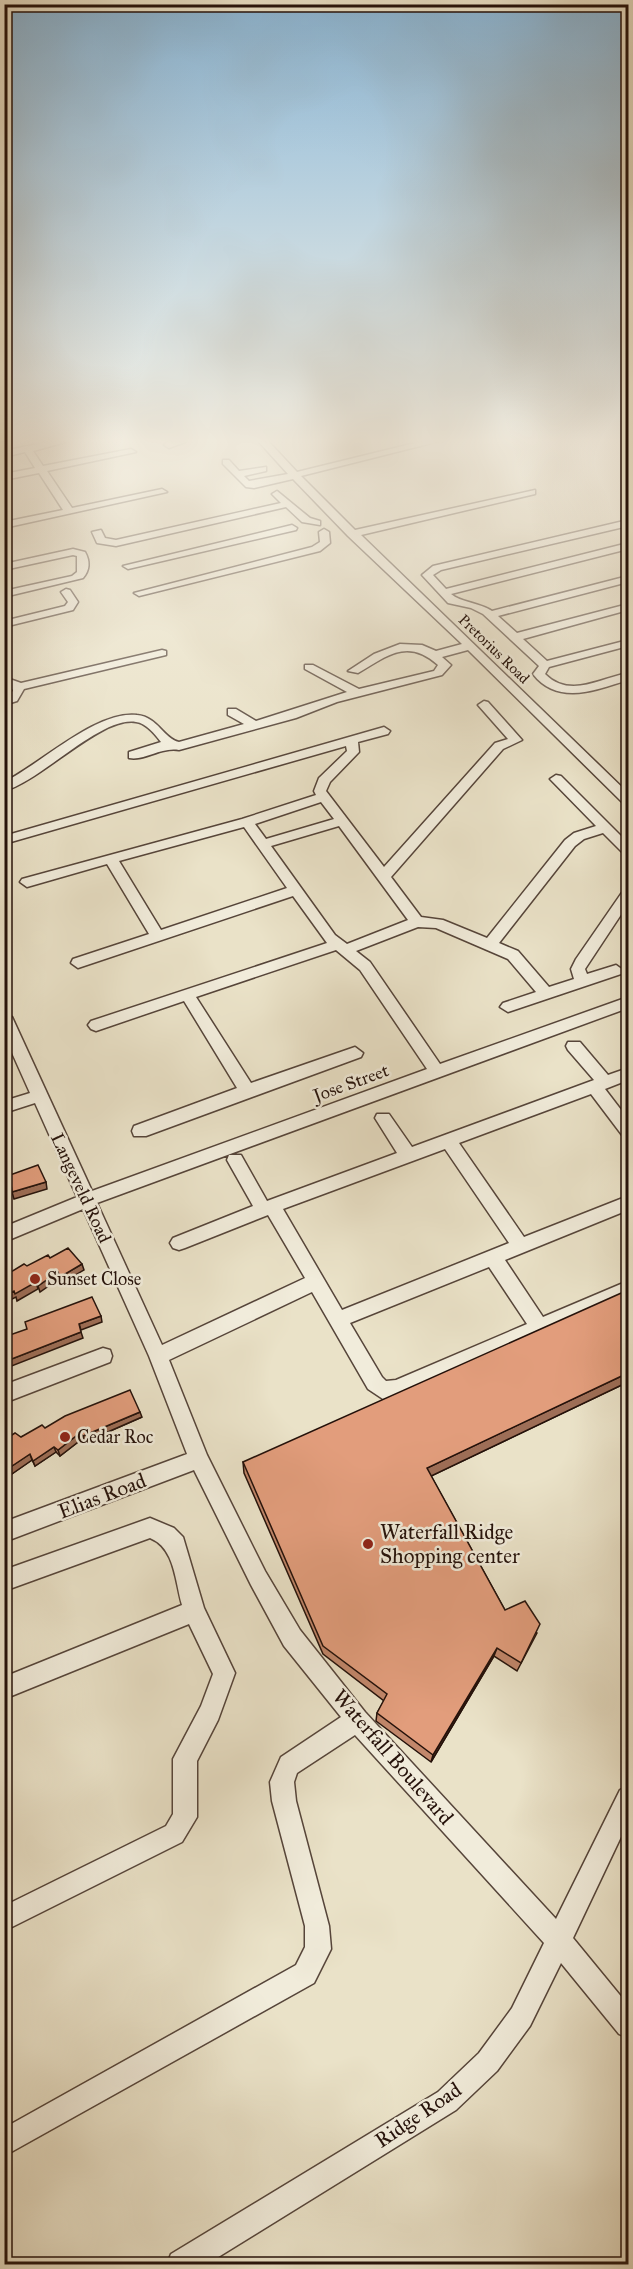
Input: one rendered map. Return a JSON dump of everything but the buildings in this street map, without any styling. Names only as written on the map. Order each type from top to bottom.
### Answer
[{"type":"street","points":[[128,566],[172,548]]},
{"type":"street","points":[[139,593],[318,548]]},
{"type":"street","name":"Pretorius Road","points":[[369,548],[392,568],[628,800]]},
{"type":"street","points":[[525,548],[433,570],[426,578],[452,602],[474,605],[490,615],[516,637],[544,666]]},
{"type":"street","points":[[442,593],[621,548]]},
{"type":"street","points":[[4,567],[73,552],[81,554],[84,562],[82,573],[73,579],[4,594]]},
{"type":"street","points":[[490,615],[628,579]]},
{"type":"street","points":[[4,624],[69,608],[73,602],[66,591]]},
{"type":"street","points":[[516,637],[628,607]]},
{"type":"street","points":[[628,643],[544,666],[539,672],[540,676],[554,688],[565,692],[628,676]]},
{"type":"street","points":[[4,787],[81,739],[127,718],[145,721],[169,743],[179,746],[358,693],[441,672],[445,665],[435,655],[413,646],[398,648],[354,671]]},
{"type":"street","points":[[435,655],[469,646]]},
{"type":"street","points":[[19,687],[162,652]]},
{"type":"street","points":[[309,667],[358,693]]},
{"type":"street","points":[[4,680],[12,681],[19,687]]},
{"type":"street","points":[[583,699],[628,686]]},
{"type":"street","points":[[4,702],[17,695],[19,687]]},
{"type":"street","points":[[383,877],[499,746],[516,740],[516,736],[483,705]]},
{"type":"street","points":[[232,712],[254,725]]},
{"type":"street","points":[[4,840],[384,731]]},
{"type":"street","points":[[352,741],[353,752],[321,786],[323,797],[417,922]]},
{"type":"street","points":[[133,755],[169,743]]},
{"type":"street","points":[[4,768],[19,778]]},
{"type":"street","points":[[556,779],[628,850]]},
{"type":"street","points":[[27,882],[247,822],[323,797]]},
{"type":"street","points":[[263,844],[341,821]]},
{"type":"street","points":[[247,822],[296,891],[341,947],[365,966],[437,1072]]},
{"type":"street","points":[[490,945],[570,843],[579,836],[604,828]]},
{"type":"street","points":[[111,859],[157,935]]},
{"type":"street","points":[[78,963],[157,935],[296,891]]},
{"type":"street","points":[[582,981],[578,969],[581,963],[628,894]]},
{"type":"street","points":[[96,1025],[417,922],[438,923],[513,956],[545,993]]},
{"type":"street","points":[[508,1006],[616,970]]},
{"type":"street","points":[[188,996],[247,1091]]},
{"type":"street","name":"Jose Street","points":[[4,1235],[87,1200],[628,1002]]},
{"type":"street","name":"Langeveld Road","points":[[4,1017],[158,1356],[199,1459]]},
{"type":"street","points":[[574,1046],[628,1130]]},
{"type":"street","points":[[140,1131],[355,1053]]},
{"type":"street","points":[[179,1243],[628,1074]]},
{"type":"street","points":[[4,1107],[39,1096]]},
{"type":"street","points":[[383,1118],[409,1156]]},
{"type":"street","points":[[449,1142],[521,1247]]},
{"type":"street","points":[[235,1160],[315,1282],[377,1387],[388,1390],[628,1289]]},
{"type":"street","points":[[338,1320],[628,1203]]},
{"type":"street","points":[[494,1259],[540,1327]]},
{"type":"street","points":[[158,1356],[315,1282]]},
{"type":"street","points":[[4,1394],[103,1356]]},
{"type":"street","name":"Elias Road","points":[[4,1532],[199,1459]]},
{"type":"street","name":"Waterfall Boulevard","points":[[199,1459],[258,1578],[292,1638],[357,1720],[557,1939],[628,2025]]},
{"type":"street","points":[[4,1581],[150,1528],[167,1534],[176,1544],[195,1611],[224,1672],[210,1712],[184,1759],[185,1818],[174,1834],[4,1919]]},
{"type":"street","points":[[4,1688],[195,1611]]},
{"type":"street","points":[[4,2142],[305,1974],[318,1949],[317,1926],[284,1801],[282,1782],[289,1765],[357,1720]]},
{"type":"street","name":"Ridge Road","points":[[182,2265],[447,2101],[488,2062],[521,2017],[557,1939],[628,1798]]},
{"type":"place","name":"Sunset Close","points":[[35,1279]]},
{"type":"place","name":"Cedar Roc","points":[[65,1437]]},
{"type":"place","name":"Waterfall Ridge Shopping center","points":[[368,1544]]}]
